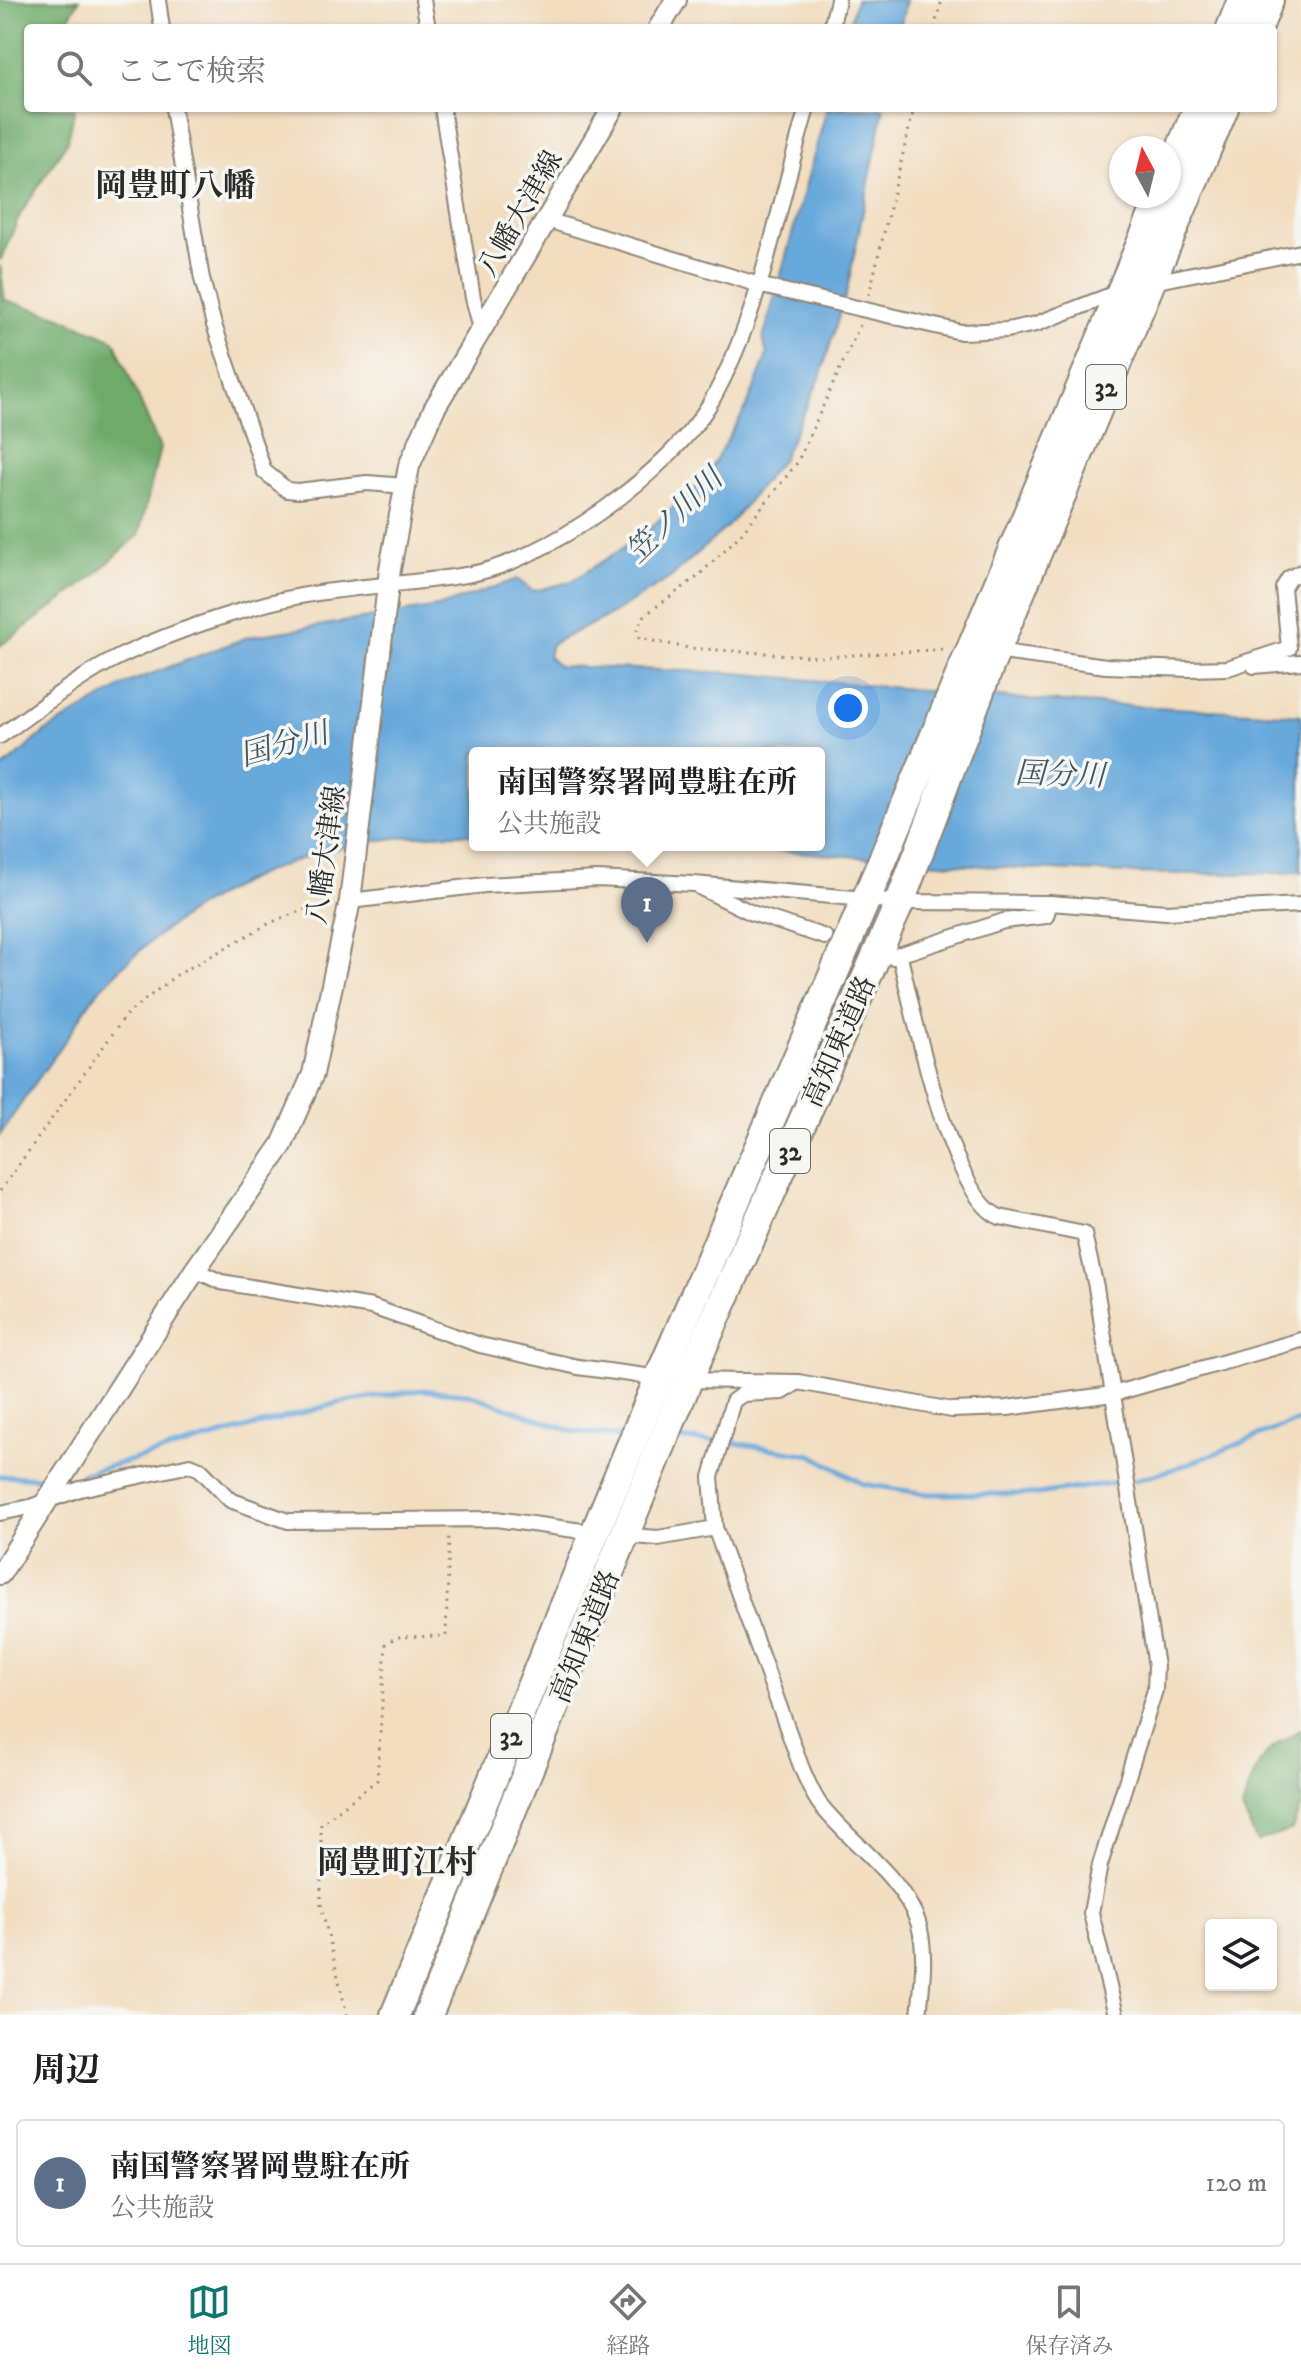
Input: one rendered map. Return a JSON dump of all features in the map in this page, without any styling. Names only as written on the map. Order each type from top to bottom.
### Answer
[{"type":"highway","points":[[1233,24],[1242,0]]},
{"type":"highway","points":[[1260,24],[1269,0]]},
{"type":"highway","points":[[1181,148],[1196,112]]},
{"type":"highway","name":"高知東道路","points":[[661,1411],[659,1378],[870,892],[1150,282],[1222,112]]},
{"type":"highway","name":"高知東道路","points":[[395,2015],[596,1533],[640,1461],[661,1411],[688,1380],[903,894],[980,658],[1156,208]]},
{"type":"highway","name":"高知東道路","points":[[428,2015],[625,1535],[640,1461]]},
{"type":"main road","points":[[661,24],[676,0]]},
{"type":"main road","name":"八幡大津線","points":[[0,1574],[195,1270],[282,1145],[313,1074],[350,897],[388,585],[406,486],[418,441],[611,112]]},
{"type":"street","points":[[158,0],[161,24]]},
{"type":"street","points":[[423,0],[427,24]]},
{"type":"street","points":[[832,24],[838,0]]},
{"type":"street","points":[[174,112],[202,279],[214,325],[264,471],[287,490],[367,483],[406,486]]},
{"type":"street","points":[[443,112],[473,298],[482,332]]},
{"type":"street","points":[[0,736],[119,657],[187,627],[297,595],[468,575],[517,558],[570,532],[625,494],[679,443],[710,403],[762,286],[806,112]]},
{"type":"street","points":[[547,220],[762,286],[961,332],[1007,330],[1036,324],[1150,282],[1301,252]]},
{"type":"street","points":[[1228,668],[1295,649],[1283,588],[1289,578],[1301,572]]},
{"type":"street","points":[[980,658],[1106,666],[1228,668],[1301,662]]},
{"type":"street","points":[[350,897],[597,879],[870,892],[1166,912],[1301,905]]},
{"type":"street","points":[[694,884],[752,913],[825,937]]},
{"type":"street","points":[[1050,903],[1046,916],[1004,921],[938,940],[894,957],[938,1107],[973,1193],[990,1213],[1000,1217],[1084,1234],[1156,1666],[1155,1690],[1100,1865],[1091,1913],[1116,2015]]},
{"type":"street","points":[[195,1270],[221,1282],[372,1307],[480,1345],[590,1370],[688,1380],[798,1382],[952,1410],[1007,1408],[1113,1394],[1301,1340]]},
{"type":"street","points":[[798,1382],[783,1392],[743,1394],[733,1401],[711,1477],[715,1528],[802,1769],[817,1801],[893,1885],[919,1924],[922,1978],[919,2015]]},
{"type":"street","points":[[0,1513],[47,1502],[80,1489],[190,1465],[200,1469],[230,1500],[278,1519],[315,1522],[496,1519],[658,1538],[715,1528]]},
{"type":"path","points":[[935,24],[942,0]]},
{"type":"path","points":[[913,112],[863,310],[797,463],[740,535],[696,578],[645,615],[637,629],[639,638],[688,648],[823,657],[929,648],[980,658]]},
{"type":"path","points":[[0,1191],[126,1015],[175,976],[270,923],[315,905],[350,897]]},
{"type":"path","points":[[347,2015],[321,1905],[321,1824],[377,1780],[386,1644],[396,1637],[446,1636],[450,1520]]},
{"type":"green space","points":[[0,0],[79,0],[65,24],[24,24],[24,112],[74,112],[67,142],[20,215],[0,261]]},
{"type":"green space","points":[[0,265],[5,300],[58,316],[114,340],[160,448],[139,535],[88,581],[0,646]]},
{"type":"green space","points":[[1301,1729],[1301,1805],[1292,1830],[1257,1842],[1242,1809],[1252,1780],[1267,1753]]},
{"type":"water","points":[[856,0],[906,0],[901,24],[849,24]]},
{"type":"water","points":[[826,112],[883,112],[847,290],[820,378],[782,459],[729,525],[670,578],[612,614],[551,644],[548,656],[558,666],[735,673],[1044,701],[1301,715],[1301,872],[1151,874],[1076,871],[781,851],[825,851],[825,747],[469,747],[469,834],[370,842],[321,853],[273,869],[228,890],[184,916],[143,948],[99,990],[0,1135],[0,770],[46,731],[130,682],[248,637],[438,607],[517,579],[533,591],[570,582],[640,537],[704,480],[747,406],[767,355],[763,339]]},
{"type":"waterway","points":[[82,1474],[338,1403],[421,1390],[469,1394],[574,1432],[626,1437]]},
{"type":"waterway","points":[[1135,1480],[1301,1420]]},
{"type":"waterway","points":[[672,1439],[715,1442]]},
{"type":"waterway","points":[[728,1442],[812,1455],[863,1484],[927,1494],[1037,1494],[1119,1482]]},
{"type":"waterway","points":[[0,1476],[44,1478]]},
{"type":"place","name":"南国警察署岡豊駐在所","points":[[647,943]]},
{"type":"district","name":"岡豊町八幡","points":[[175,185]]},
{"type":"district","name":"岡豊町江村","points":[[397,1862]]},
{"type":"water label","name":"笠ノ川川","points":[[674,515]]},
{"type":"water label","name":"国分川","points":[[284,744]]},
{"type":"water label","name":"国分川","points":[[1060,774]]}]
